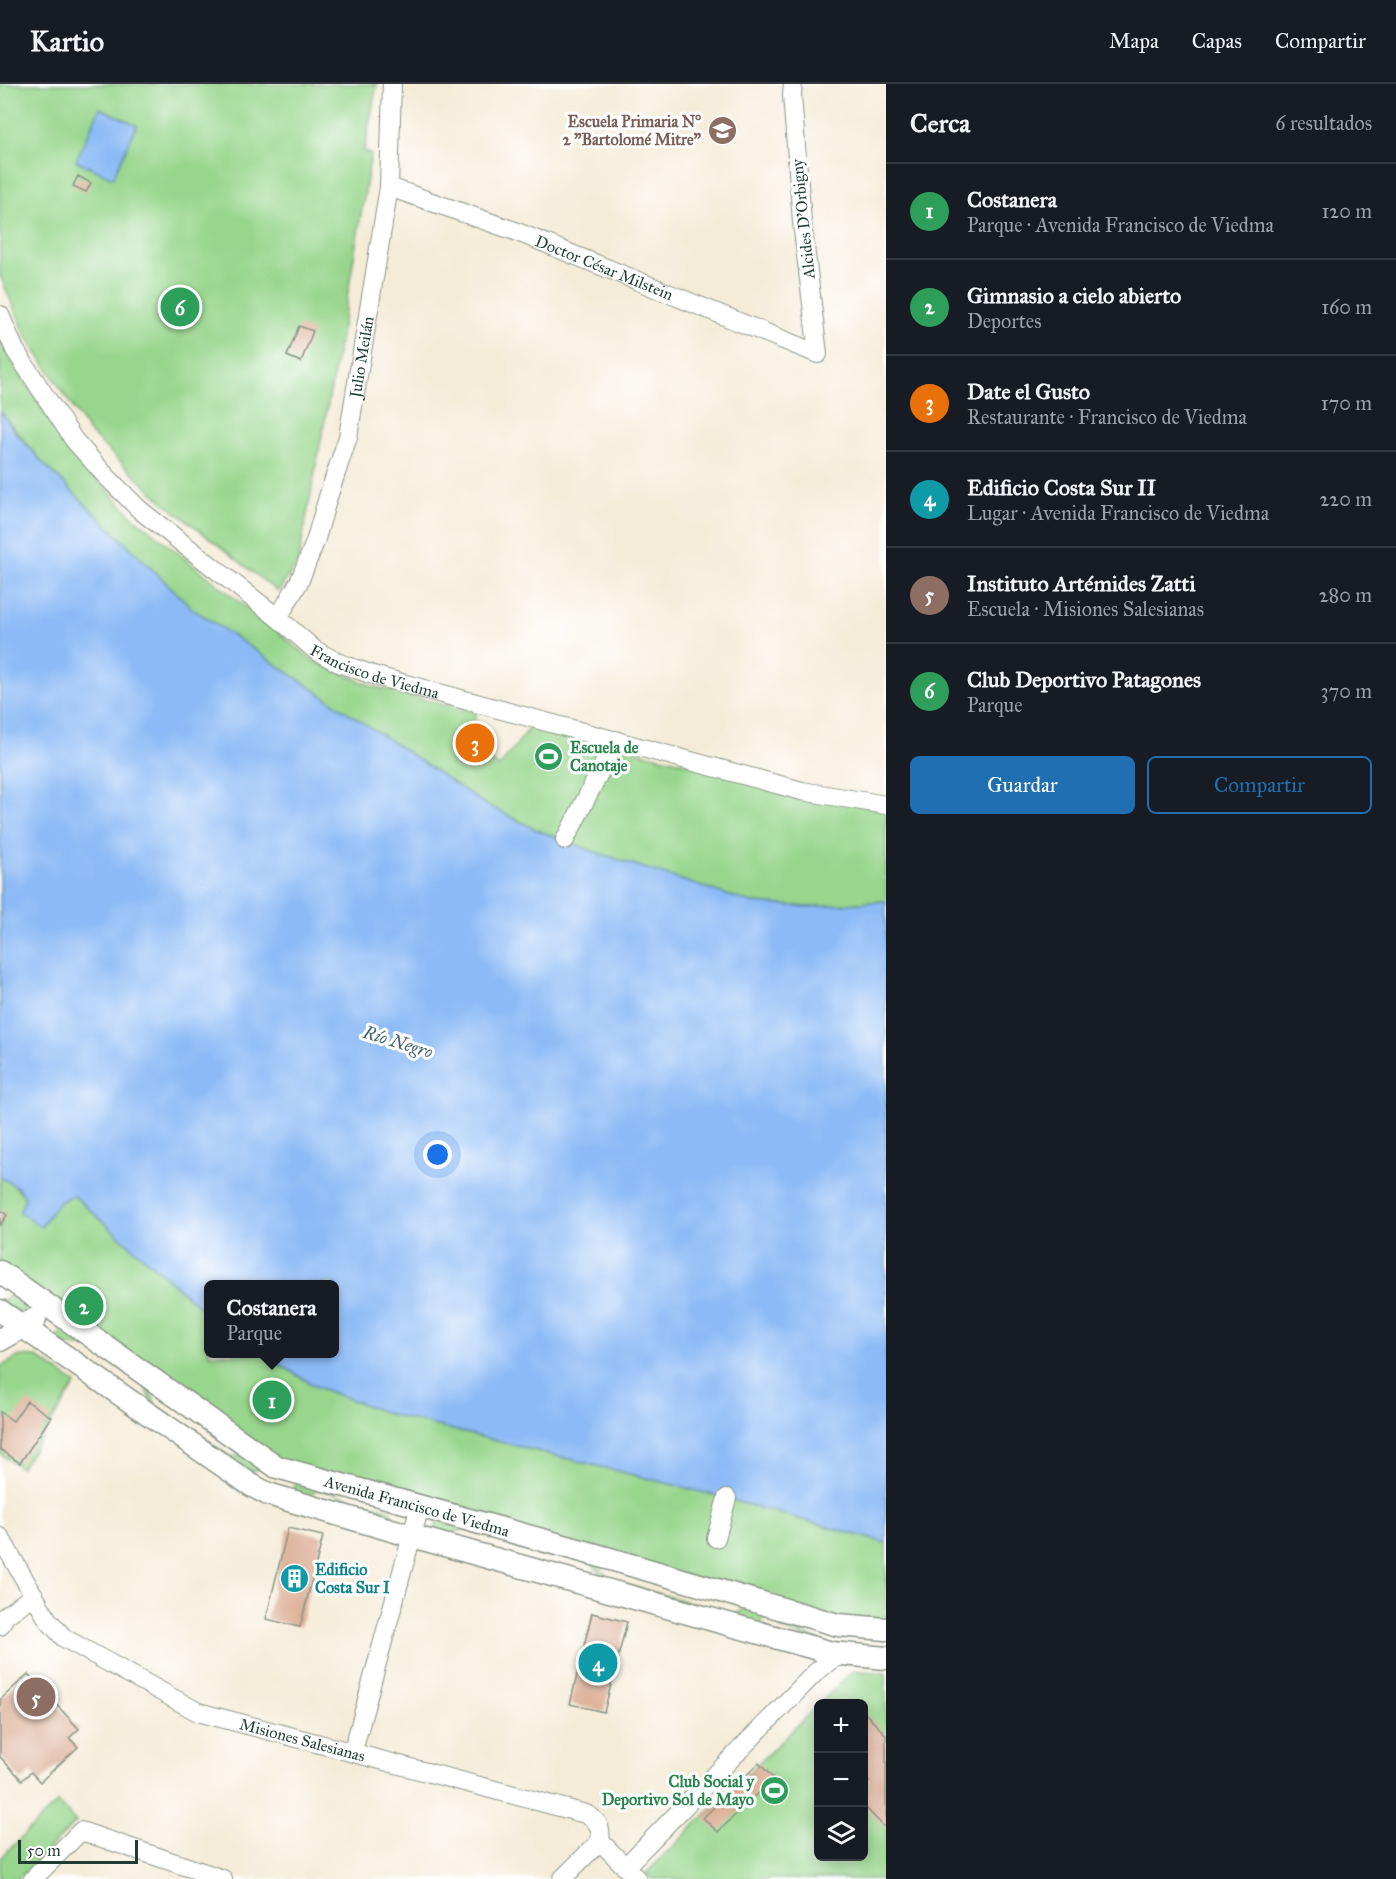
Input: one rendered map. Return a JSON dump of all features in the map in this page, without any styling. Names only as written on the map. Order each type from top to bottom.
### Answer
[{"type":"main road","name":"Avenida Francisco de Viedma","points":[[0,1272],[277,1467],[593,1554],[838,1625],[886,1629]]},
{"type":"main road","points":[[0,1340],[51,1309]]},
{"type":"main road","name":"Avenida Francisco de Viedma","points":[[0,1311],[251,1485],[268,1494],[842,1655],[886,1658]]},
{"type":"main road","points":[[268,1494],[277,1467]]},
{"type":"main road","points":[[769,1635],[775,1607]]},
{"type":"street","name":"Julio Meilán","points":[[278,618],[299,582],[311,552],[348,437],[389,187],[392,84]]},
{"type":"street","name":"Alcides D'Orbigny","points":[[793,84],[802,222],[818,354]]},
{"type":"street","name":"Doctor César Milstein","points":[[389,187],[515,231],[818,354]]},
{"type":"street","name":"Francisco de Viedma","points":[[0,315],[15,350],[43,395],[74,440],[105,475],[140,510],[278,618],[315,650],[339,663],[376,676],[802,791],[886,805]]},
{"type":"street","points":[[565,840],[616,740]]},
{"type":"street","points":[[716,1538],[727,1498]]},
{"type":"street","points":[[353,1751],[420,1506]]},
{"type":"street","name":"Misiones Salesianas","points":[[0,1537],[48,1620],[64,1638],[198,1712],[586,1814],[597,1821],[601,1832],[600,1841],[631,1873]]},
{"type":"street","points":[[0,1626],[5,1616],[34,1595]]},
{"type":"street","points":[[631,1873],[816,1672],[831,1660],[842,1655]]},
{"type":"street","points":[[33,1879],[81,1831],[223,1879]]},
{"type":"street","points":[[562,1879],[600,1841]]},
{"type":"green space","points":[[0,84],[377,84],[364,151],[371,155],[340,340],[298,562],[278,592],[162,501],[89,432],[28,339],[0,276]]},
{"type":"green space","points":[[0,336],[10,359],[66,445],[132,516],[314,661],[372,686],[477,713],[468,743],[499,767],[531,726],[886,811],[886,901],[808,907],[752,903],[595,852],[537,830],[485,804],[193,609],[43,463],[2,414],[0,410]]},
{"type":"green space","points":[[0,1171],[26,1197],[42,1226],[59,1203],[74,1196],[204,1311],[204,1358],[270,1358],[315,1386],[389,1414],[710,1494],[886,1543],[886,1623],[841,1620],[279,1461],[0,1264]]},
{"type":"green space","points":[[16,1292],[28,1301],[28,1306],[20,1313],[0,1302]]},
{"type":"green space","points":[[64,1329],[148,1383],[156,1406],[230,1456],[251,1455],[258,1463],[257,1469],[252,1472],[152,1408],[145,1385],[87,1345],[67,1347],[58,1341],[58,1336]]},
{"type":"green space","points":[[20,1356],[37,1357],[76,1384],[21,1468],[0,1453],[0,1367]]},
{"type":"green space","points":[[298,1482],[373,1505],[318,1489],[306,1499],[293,1491]]},
{"type":"green space","points":[[378,1506],[391,1510],[392,1516],[388,1520],[363,1516]]},
{"type":"green space","points":[[438,1521],[594,1560],[610,1580],[734,1615],[751,1605],[764,1612],[765,1619],[760,1624],[606,1583],[592,1563],[463,1529],[444,1538],[435,1533]]},
{"type":"green space","points":[[792,1617],[804,1634],[836,1647],[781,1629],[779,1623],[783,1618]]},
{"type":"green space","name":"Club Social y Deportivo Sol de Mayo","points":[[854,1670],[886,1673],[886,1879],[652,1879],[646,1873],[814,1709],[814,1861],[868,1861],[868,1699],[824,1699]]},
{"type":"green space","points":[[58,1802],[76,1822],[18,1879],[0,1879],[0,1858]]},
{"type":"water","points":[[100,108],[137,125],[113,178],[76,161]]},
{"type":"water","name":"Río Negro","points":[[0,410],[15,432],[43,463],[193,609],[485,804],[537,830],[595,852],[752,903],[808,907],[886,901],[886,1543],[710,1494],[389,1414],[315,1386],[270,1358],[339,1358],[339,1280],[204,1280],[204,1311],[74,1196],[59,1203],[41,1227],[20,1212],[25,1197],[17,1187],[0,1177]]},
{"type":"building","points":[[78,176],[91,183],[86,192],[73,186]]},
{"type":"building","points":[[299,326],[313,331],[301,362],[287,356]]},
{"type":"building","points":[[0,1210],[7,1215],[0,1225]]},
{"type":"building","points":[[27,1401],[51,1417],[20,1463],[0,1449],[0,1412],[13,1421]]},
{"type":"building","name":"Edificio Costa Sur I","points":[[288,1528],[323,1536],[300,1627],[266,1619]]},
{"type":"building","points":[[592,1613],[627,1622],[604,1712],[570,1704]]},
{"type":"building","points":[[28,1674],[79,1729],[69,1738],[78,1747],[40,1782],[31,1772],[22,1780],[0,1757],[0,1700]]},
{"type":"building","points":[[868,1716],[886,1735],[886,1829],[868,1810]]},
{"type":"building","points":[[759,1763],[773,1778],[718,1832],[703,1818]]},
{"type":"place","name":"Escuela Primaria N° 2 \"Bartolomé Mitre\"","points":[[722,130]]},
{"type":"place","name":"Club Deportivo Patagones","points":[[180,307]]},
{"type":"place","name":"Date el Gusto","points":[[475,743]]},
{"type":"place","name":"Escuela de Canotaje","points":[[549,756]]},
{"type":"place","name":"Gimnasio a cielo abierto","points":[[84,1306]]},
{"type":"place","name":"Costanera","points":[[272,1400]]},
{"type":"place","name":"Edificio Costa Sur I","points":[[294,1578]]},
{"type":"place","name":"Edificio Costa Sur II","points":[[598,1663]]},
{"type":"place","name":"Instituto Artémides Zatti","points":[[36,1697]]},
{"type":"place","name":"Club Social y Deportivo Sol de Mayo","points":[[775,1790]]}]
